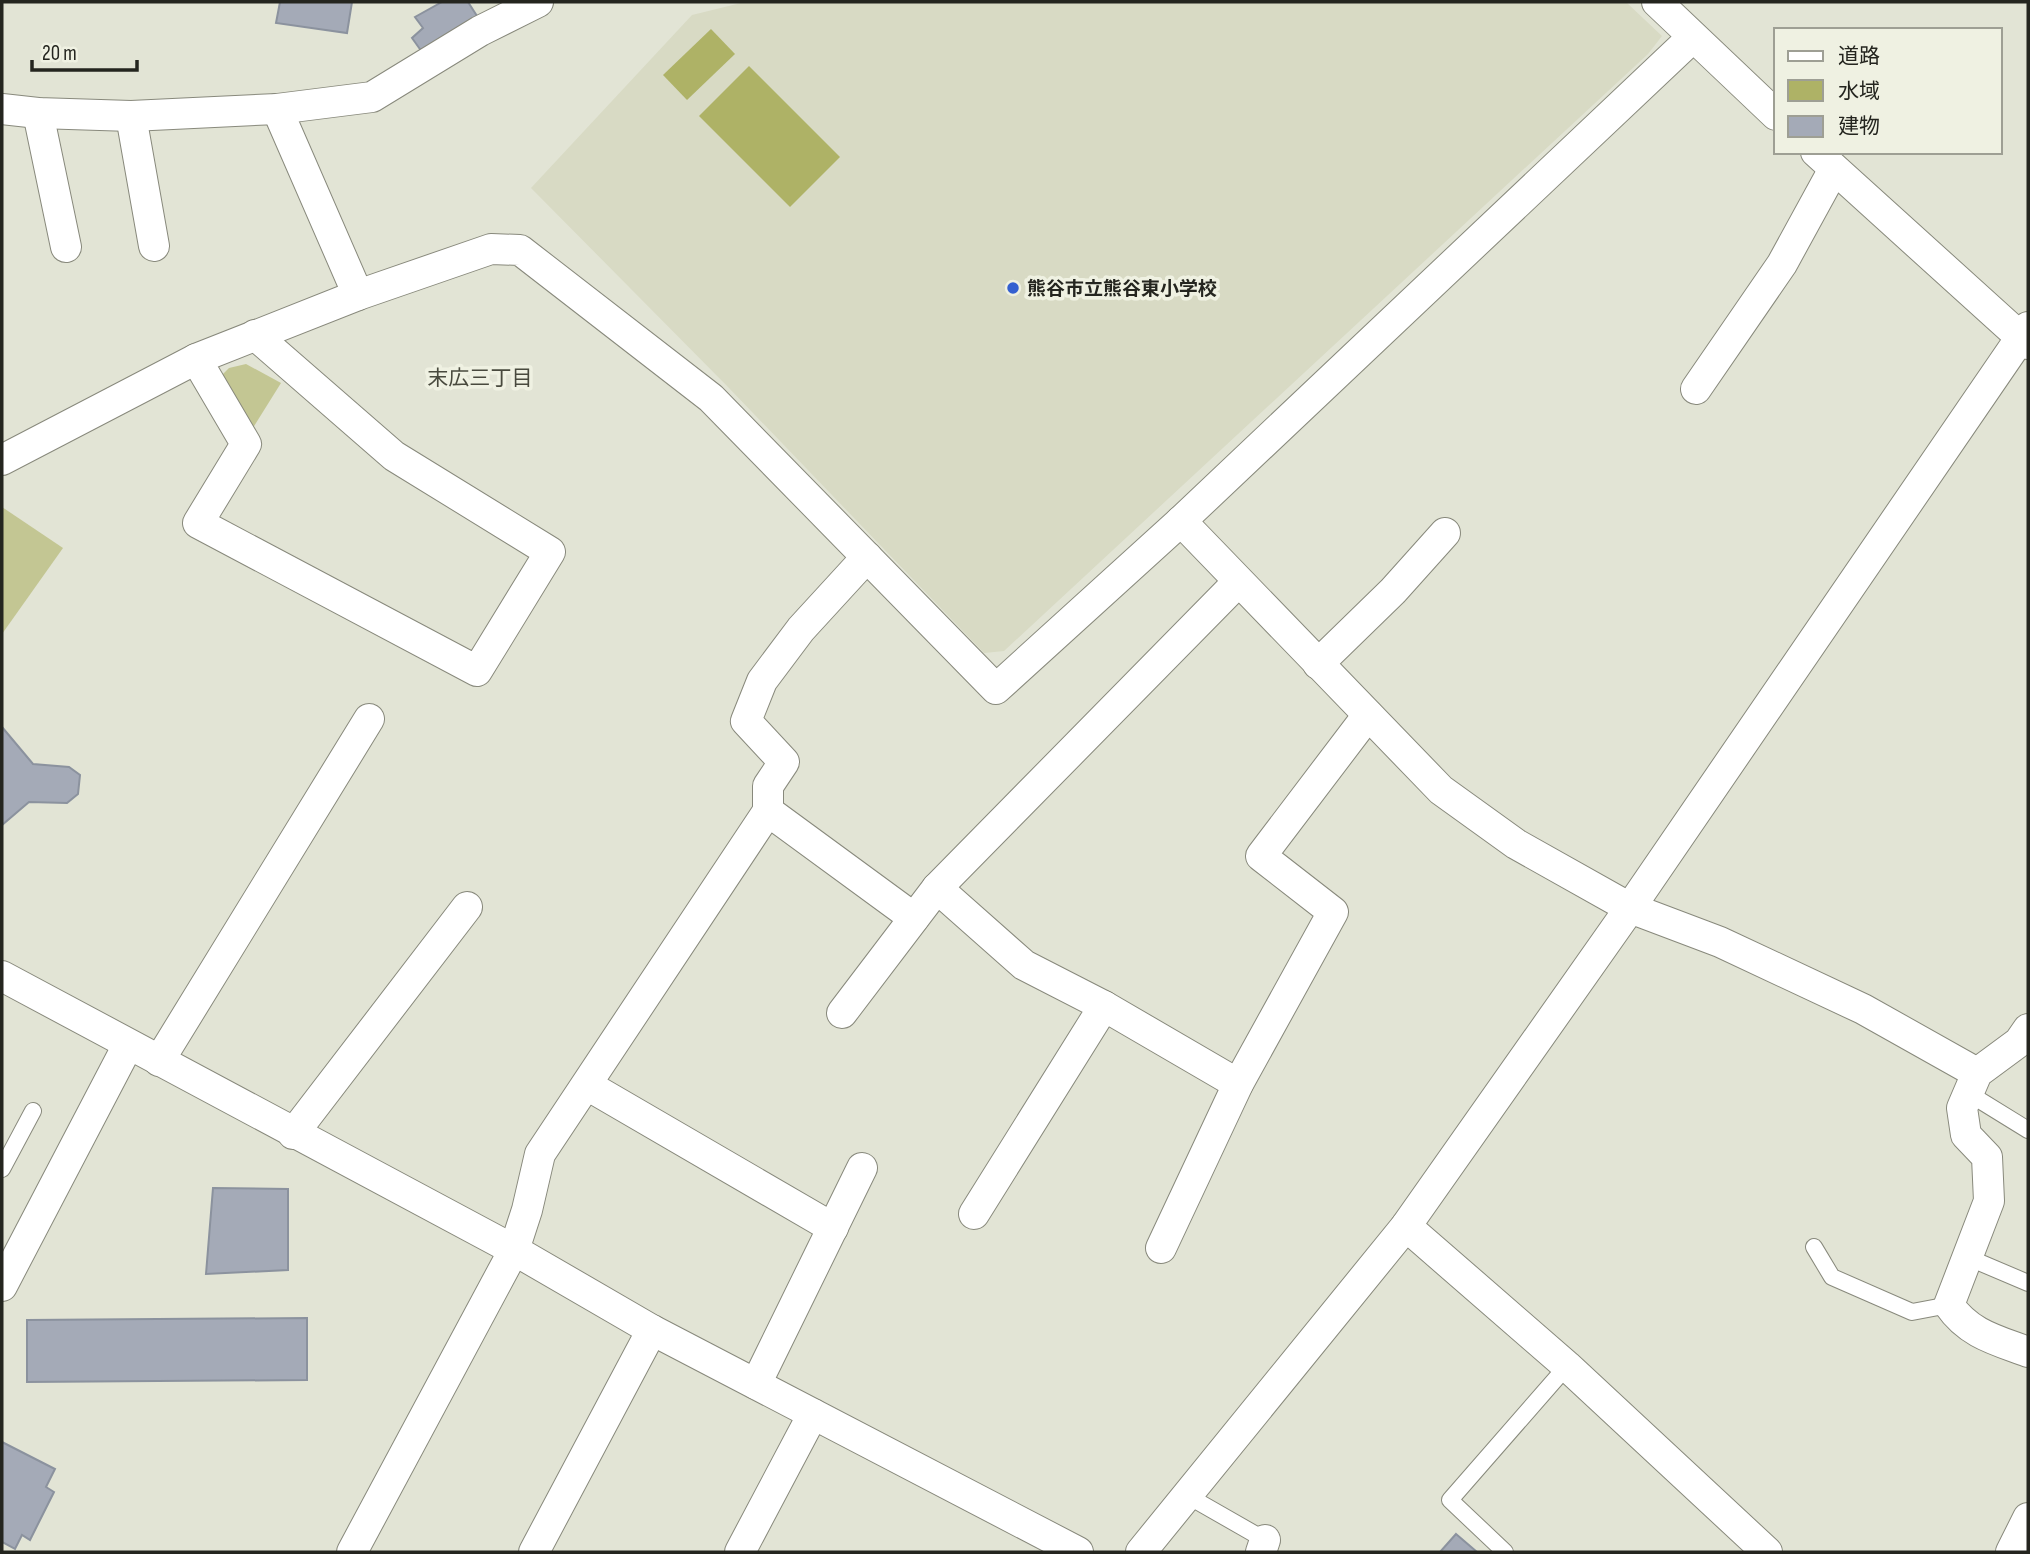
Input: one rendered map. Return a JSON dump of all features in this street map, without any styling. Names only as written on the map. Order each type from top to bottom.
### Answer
[{"type":"street","points":[[480,31],[485,2]]},
{"type":"street","points":[[2,109],[131,116],[277,109],[372,97],[480,31],[538,2]]},
{"type":"street","points":[[1657,2],[1774,113]]},
{"type":"street","points":[[2,460],[196,359],[358,295],[491,249],[520,250],[710,398],[996,689],[1181,521],[1693,37]]},
{"type":"street","points":[[277,109],[358,295]]},
{"type":"street","points":[[38,113],[66,247]]},
{"type":"street","points":[[131,116],[153,246]]},
{"type":"street","points":[[1141,1552],[1406,1226],[1630,908],[2025,337],[1825,160],[1782,264],[1696,389]]},
{"type":"street","points":[[196,359],[246,444],[198,523],[477,671],[550,552],[394,456],[256,335]]},
{"type":"street","points":[[1181,521],[1441,790],[1516,844],[1630,908],[1720,942],[1863,1009],[1972,1083]]},
{"type":"street","points":[[1318,664],[1392,591],[1445,533]]},
{"type":"street","points":[[352,1552],[514,1250],[540,1154],[768,811],[768,786],[783,762],[746,721],[762,681],[793,639],[867,557]]},
{"type":"street","points":[[842,1013],[937,888],[1238,582]]},
{"type":"street","points":[[1161,1248],[1238,1084],[1333,912],[1261,856],[1368,715]]},
{"type":"street","points":[[159,1061],[369,719]]},
{"type":"street","points":[[768,811],[914,918]]},
{"type":"street","points":[[937,888],[1024,965],[1104,1006],[1238,1084]]},
{"type":"street","points":[[293,1133],[467,907]]},
{"type":"street","points":[[2,977],[514,1250],[652,1331],[1078,1552]]},
{"type":"street","points":[[974,1214],[1104,1006]]},
{"type":"street","points":[[2028,1029],[2019,1042],[1972,1083],[1962,1108],[1966,1135],[1987,1157],[1989,1201],[1949,1305],[1959,1320],[1978,1333],[2028,1352]]},
{"type":"street","points":[[2,1286],[128,1045]]},
{"type":"street","points":[[587,1085],[833,1228]]},
{"type":"street","points":[[756,1384],[862,1168]]},
{"type":"street","points":[[1406,1226],[1567,1366],[1767,1552]]},
{"type":"street","points":[[534,1552],[652,1331]]},
{"type":"street","points":[[740,1552],[813,1414]]},
{"type":"street","points":[[2011,1552],[2028,1518]]},
{"type":"lane","points":[[1972,1083],[2028,1129]]},
{"type":"lane","points":[[2,1169],[33,1111]]},
{"type":"lane","points":[[1814,1247],[1832,1277],[1912,1312],[1949,1305]]},
{"type":"lane","points":[[1967,1257],[2028,1283]]},
{"type":"lane","points":[[1505,1552],[1450,1500],[1567,1366]]},
{"type":"lane","points":[[1188,1496],[1267,1548]]},
{"type":"shaded area","name":"熊谷市立熊谷東小学校","points":[[745,2],[1626,2],[1662,36],[1648,54],[1004,651],[984,653],[728,387],[531,188],[692,15]]},
{"type":"shaded area","points":[[246,364],[281,383],[251,431],[219,378],[229,368]]},
{"type":"shaded area","points":[[2,507],[63,548],[2,634]]},
{"type":"water","points":[[711,29],[735,54],[687,100],[663,75]]},
{"type":"water","points":[[749,66],[840,157],[790,207],[699,116]]},
{"type":"building","points":[[280,2],[352,2],[347,33],[276,23]]},
{"type":"building","points":[[442,2],[468,2],[477,16],[422,52],[412,38],[423,28],[415,17]]},
{"type":"building","points":[[2,727],[33,764],[69,767],[80,775],[78,794],[67,803],[29,802],[2,825]]},
{"type":"building","points":[[213,1188],[288,1189],[288,1270],[206,1274]]},
{"type":"building","points":[[307,1318],[307,1380],[27,1382],[27,1320]]},
{"type":"building","points":[[2,1442],[55,1469],[46,1487],[54,1492],[30,1540],[22,1535],[15,1549],[2,1542]]},
{"type":"building","points":[[1456,1534],[1477,1552],[1440,1552]]},
{"type":"place","name":"熊谷市立熊谷東小学校","points":[[1013,288]]},
{"type":"district","name":"末広三丁目","points":[[480,378]]}]
